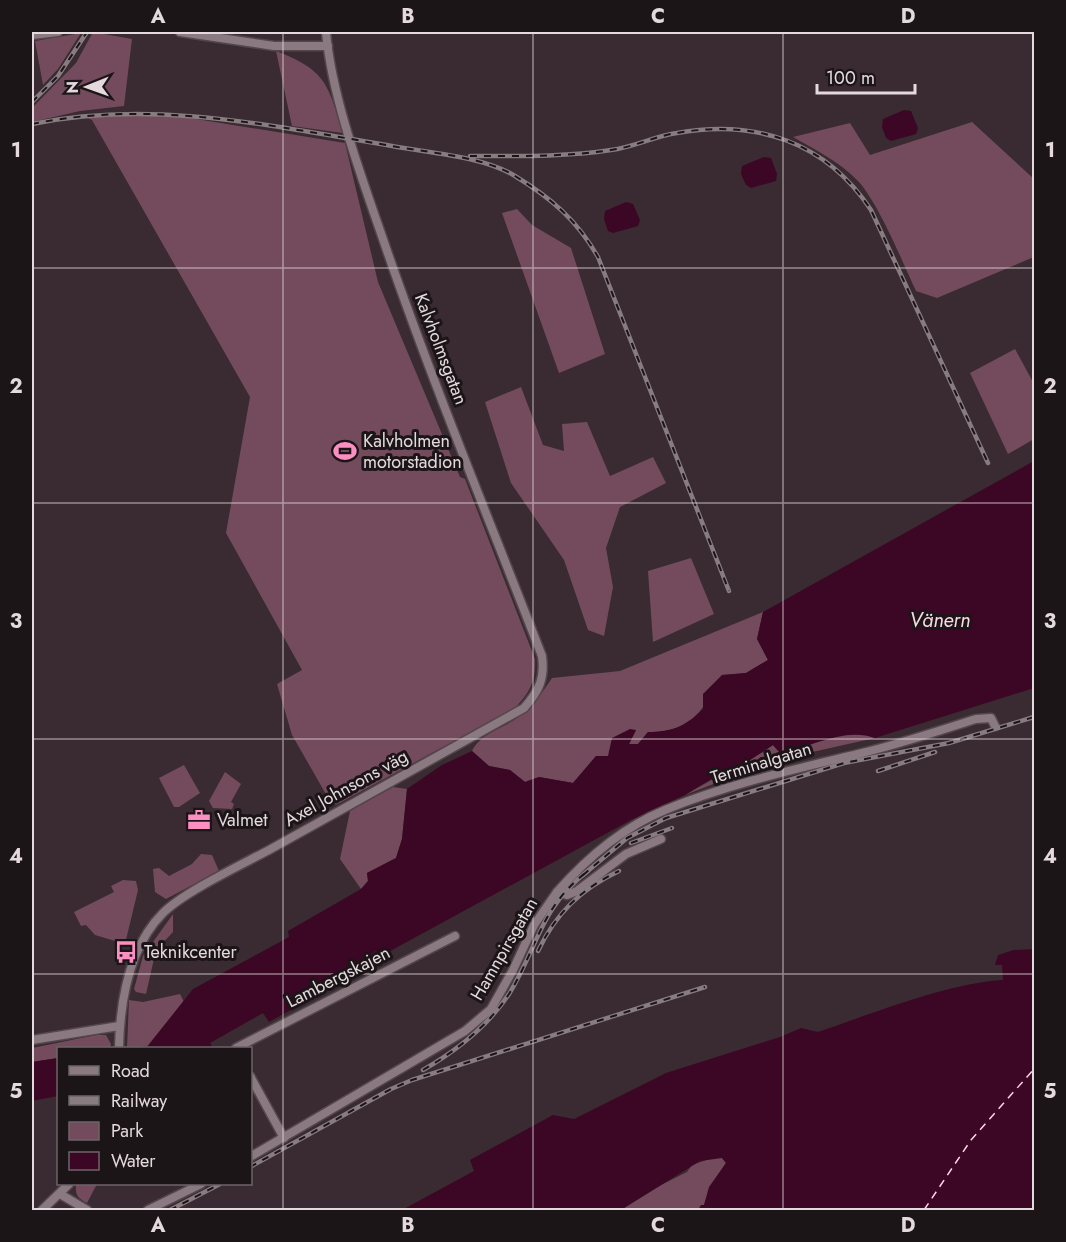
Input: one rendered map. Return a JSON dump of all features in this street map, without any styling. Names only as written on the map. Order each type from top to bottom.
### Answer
[{"type":"street","points":[[32,35],[58,32]]},
{"type":"street","points":[[180,32],[274,46],[328,46]]},
{"type":"street","name":"Kalvholmsgatan","points":[[327,32],[328,46],[364,186],[399,285],[542,656],[544,673]]},
{"type":"street","name":"Axel Johnsons väg","points":[[119,1047],[119,1026],[130,969],[138,947],[163,912],[176,902],[248,861],[524,708],[538,692],[544,673]]},
{"type":"street","name":"Terminalgatan","points":[[557,892],[578,868],[608,845],[665,810],[814,762],[862,753],[976,719],[991,718],[995,726]]},
{"type":"street","name":"Hamnpirsgatan","points":[[252,1156],[448,1042],[491,1009],[534,926],[557,892],[567,895],[577,891],[626,854],[662,839]]},
{"type":"street","name":"Lambergskajen","points":[[238,1047],[455,936]]},
{"type":"street","points":[[32,1040],[119,1026]]},
{"type":"street","points":[[252,1080],[284,1138]]},
{"type":"street","points":[[42,1210],[68,1185]]},
{"type":"street","points":[[148,1210],[199,1185]]},
{"type":"street","points":[[60,1194],[87,1210]]},
{"type":"green space","points":[[93,32],[132,39],[124,106],[80,111],[32,122],[32,108],[76,63]]},
{"type":"green space","points":[[81,33],[58,69],[43,85],[35,41]]},
{"type":"green space","points":[[276,51],[305,65],[323,81],[343,133],[292,126]]},
{"type":"green space","name":"Kalvholmen motorstadion","points":[[125,114],[190,118],[345,143],[378,282],[460,477],[465,479],[535,659],[531,686],[515,708],[336,805],[327,796],[292,735],[277,684],[302,670],[226,533],[250,397],[92,120],[88,118]]},
{"type":"green space","points":[[972,122],[1034,179],[1034,257],[937,298],[916,291],[882,218],[858,181],[835,162],[793,137],[850,123],[870,155]]},
{"type":"green space","points":[[517,209],[532,225],[571,248],[605,354],[559,373],[502,213]]},
{"type":"green space","points":[[1015,349],[1034,384],[1034,439],[1008,454],[970,373]]},
{"type":"green space","points":[[521,387],[543,445],[564,451],[562,424],[587,422],[610,476],[653,457],[666,483],[620,507],[606,548],[613,587],[604,636],[588,630],[564,560],[511,483],[485,402]]},
{"type":"green space","points":[[691,558],[714,614],[653,642],[648,571]]},
{"type":"green space","points":[[763,612],[757,639],[768,660],[746,673],[722,675],[702,709],[686,724],[663,731],[648,732],[638,744],[629,744],[636,730],[608,757],[596,756],[573,783],[539,777],[525,782],[510,770],[489,766],[472,751],[486,736],[511,722],[527,709],[552,678],[620,671]]},
{"type":"green space","points":[[860,733],[875,738],[772,761],[685,795],[773,745],[780,753],[845,734]]},
{"type":"green space","points":[[184,765],[200,793],[179,807],[174,807],[159,778]]},
{"type":"green space","points":[[225,772],[241,784],[231,802],[234,804],[232,809],[213,808],[209,801]]},
{"type":"green space","points":[[393,787],[407,789],[402,839],[396,858],[367,873],[368,881],[361,889],[340,859],[350,811]]},
{"type":"green space","points":[[201,854],[212,855],[219,871],[166,899],[155,892],[153,869],[159,868],[169,876],[192,864]]},
{"type":"green space","points":[[123,880],[136,881],[138,890],[125,944],[95,935],[86,925],[81,926],[74,912],[114,892],[111,886]]},
{"type":"green space","points":[[173,914],[173,932],[156,950],[146,994],[136,992],[134,989],[143,956]]},
{"type":"green space","points":[[180,994],[184,1002],[150,1046],[127,1047],[129,1000],[143,1002]]},
{"type":"green space","points":[[96,1035],[106,1035],[111,1044],[110,1047],[57,1047],[57,1058],[32,1062],[32,1048]]},
{"type":"green space","points":[[715,1157],[722,1158],[726,1163],[710,1187],[704,1205],[698,1210],[621,1210],[647,1192],[687,1172],[692,1165]]},
{"type":"green space","points":[[76,1185],[96,1185],[87,1203],[77,1195]]},
{"type":"water","points":[[904,110],[911,111],[918,128],[916,134],[891,141],[886,138],[882,127],[883,119]]},
{"type":"water","points":[[764,157],[771,158],[777,174],[776,181],[751,188],[746,185],[741,174],[742,166]]},
{"type":"water","points":[[626,202],[633,204],[640,220],[638,226],[613,233],[608,231],[604,219],[605,211]]},
{"type":"water","name":"Vänern","points":[[1034,461],[1034,688],[875,738],[863,735],[840,736],[780,753],[773,745],[735,770],[726,770],[685,795],[631,820],[381,956],[376,951],[362,959],[367,969],[316,995],[311,986],[295,995],[300,1005],[269,1022],[263,1013],[210,1043],[212,1047],[147,1047],[193,989],[289,937],[288,931],[361,889],[368,881],[367,873],[396,858],[402,839],[407,789],[442,765],[472,751],[489,766],[510,770],[525,782],[539,777],[573,783],[596,756],[608,756],[612,738],[630,729],[636,730],[629,744],[638,744],[648,732],[664,731],[684,724],[703,709],[703,694],[722,675],[746,673],[768,660],[757,639],[763,612]]},
{"type":"water","points":[[1034,949],[1034,1210],[698,1210],[701,1205],[704,1205],[709,1187],[726,1163],[722,1158],[700,1161],[621,1210],[402,1210],[474,1171],[470,1160],[553,1115],[574,1119],[666,1073],[780,1037],[801,1028],[818,1032],[934,993],[981,982],[1003,980],[1002,965],[995,965],[998,955],[1014,950]]},
{"type":"water","points":[[57,1058],[57,1096],[32,1101],[32,1062]]},
{"type":"ferry route","points":[[924,1210],[971,1140],[1034,1069]]},
{"type":"railway","points":[[32,102],[58,76],[87,32]]},
{"type":"railway","points":[[32,124],[77,117],[122,114],[212,118],[455,156],[502,169],[528,184],[572,221],[598,257],[729,591]]},
{"type":"railway","points":[[470,156],[576,154],[620,149],[669,134],[706,130],[762,133],[811,152],[833,167],[871,210],[988,463]]},
{"type":"railway","points":[[583,875],[627,838],[666,818],[844,763],[949,743],[1034,717]]},
{"type":"railway","points":[[878,771],[935,752]]},
{"type":"railway","points":[[631,843],[672,828]]},
{"type":"railway","points":[[423,1070],[470,1037],[501,1006],[519,977],[541,928],[559,899],[588,871]]},
{"type":"railway","points":[[538,951],[553,925],[581,894],[619,871]]},
{"type":"railway","points":[[252,1166],[391,1089],[412,1080],[705,987]]},
{"type":"railway","points":[[170,1210],[218,1185]]},
{"type":"place","name":"Kalvholmen motorstadion","points":[[345,451]]},
{"type":"place","name":"Valmet","points":[[199,820]]},
{"type":"place","name":"Teknikcenter","points":[[126,952]]}]
